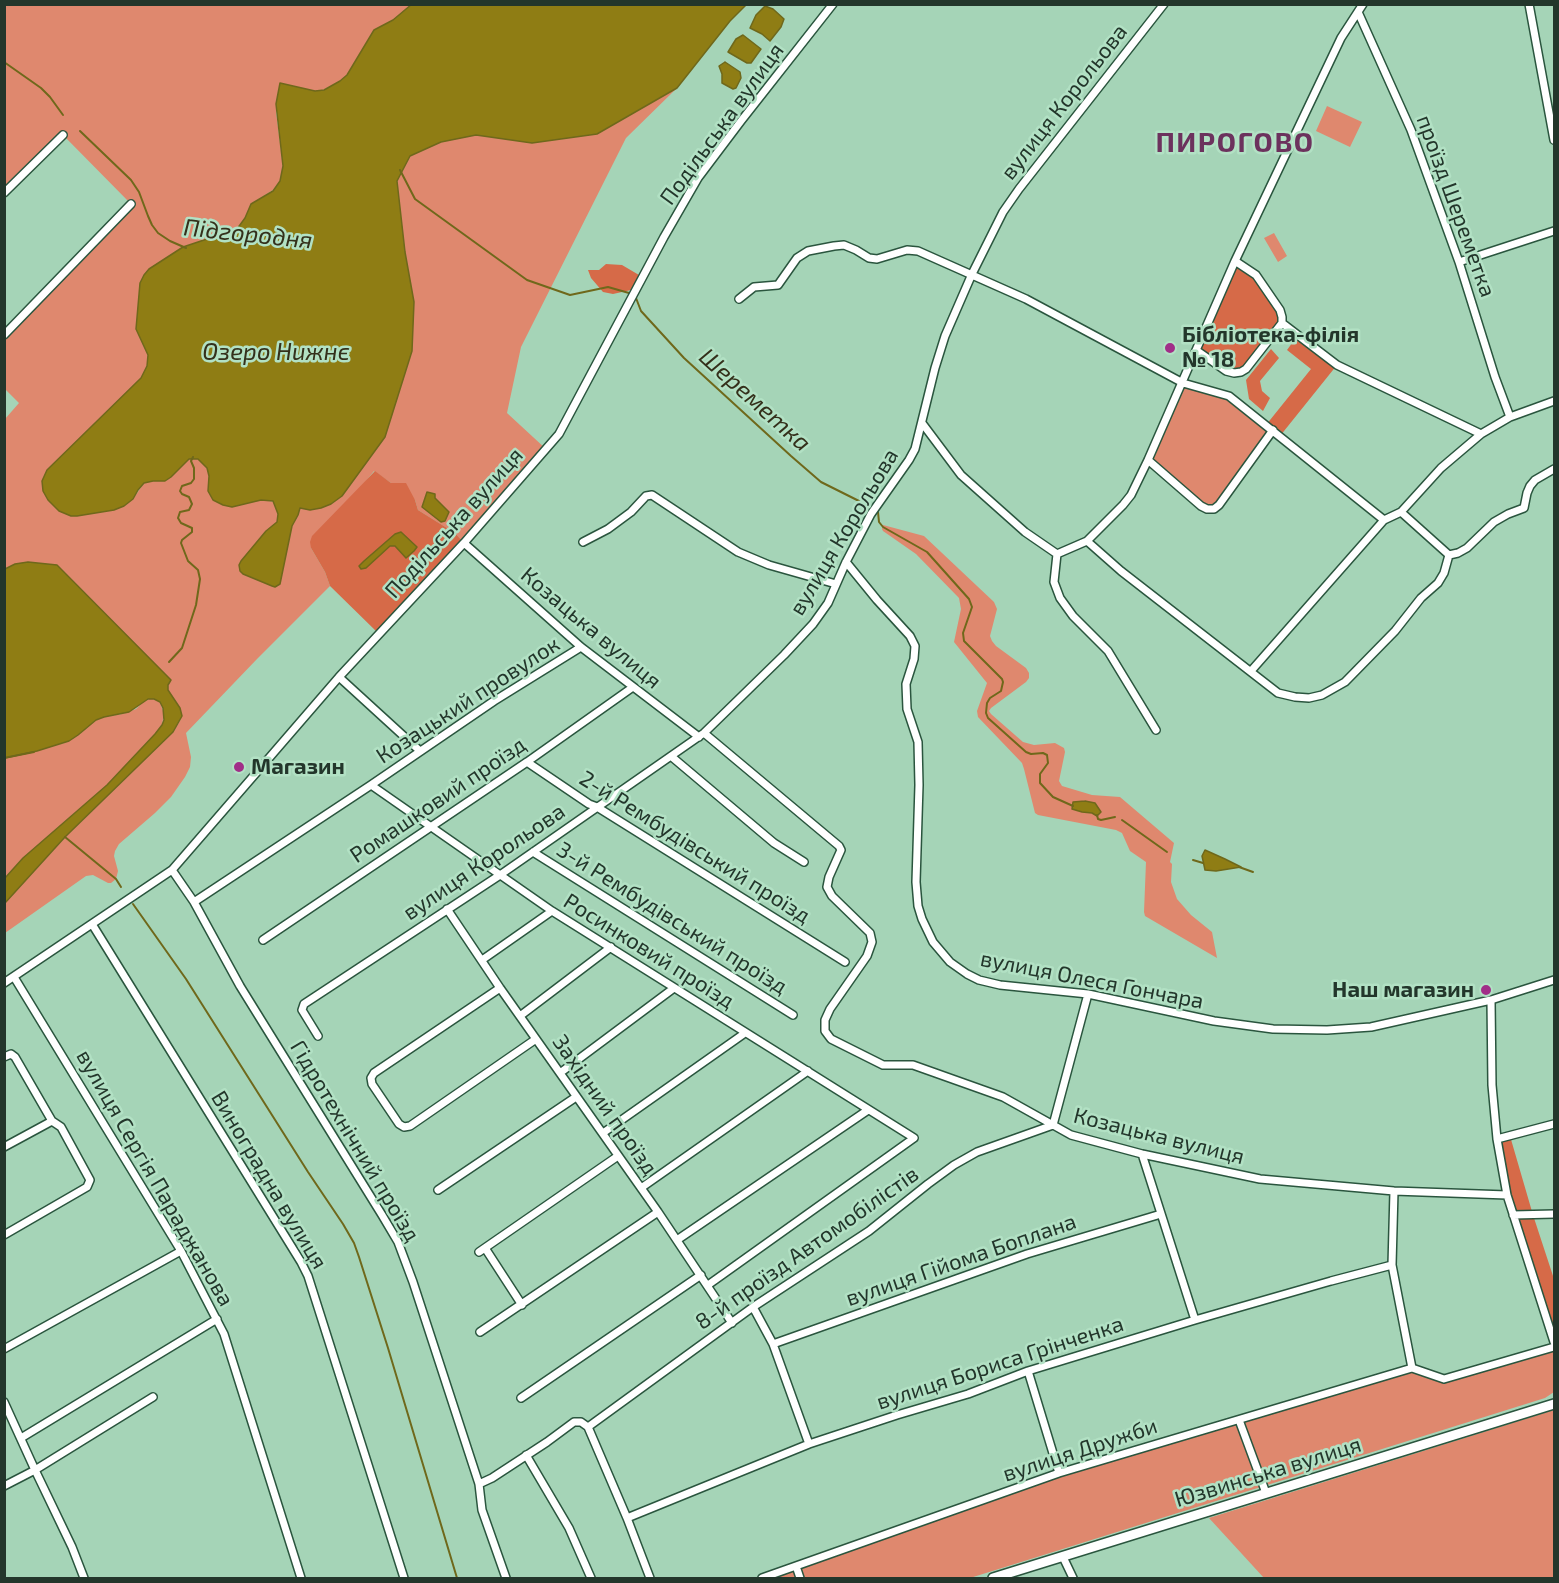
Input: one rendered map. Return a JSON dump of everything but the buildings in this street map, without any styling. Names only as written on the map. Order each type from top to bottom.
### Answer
[{"type":"main road","name":"Юзвинська вулиця","points":[[993,1578],[1019,1575],[1064,1557],[1554,1404]]},
{"type":"street","name":"Подільська вулиця","points":[[4,983],[172,870],[339,677],[464,543],[559,434],[698,178],[833,4]]},
{"type":"street","name":"вулиця Корольова","points":[[318,1036],[302,1010],[304,1004],[500,875],[672,757],[701,735],[803,635],[828,603],[871,514],[912,454],[917,443],[941,347],[972,274],[1008,203],[1164,4]]},
{"type":"street","points":[[1057,554],[1087,541],[1126,502],[1183,383],[1235,261],[1337,47],[1363,4]]},
{"type":"street","points":[[1529,4],[1554,140]]},
{"type":"street","name":"проїзд Шереметка","points":[[1358,12],[1411,130],[1459,262],[1510,417]]},
{"type":"street","points":[[4,194],[63,135]]},
{"type":"street","points":[[4,335],[131,204]]},
{"type":"street","points":[[1459,262],[1554,231]]},
{"type":"street","points":[[739,299],[754,287],[778,285],[800,255],[812,250],[834,246],[850,247],[873,259],[914,250],[1026,299],[1183,383],[1229,396],[1384,520]]},
{"type":"street","points":[[1196,350],[1226,371],[1242,372],[1282,323],[1281,310],[1256,275],[1235,261]]},
{"type":"street","points":[[1282,323],[1337,365],[1481,434]]},
{"type":"street","points":[[1251,671],[1384,520],[1401,512],[1441,468],[1481,434],[1510,417],[1554,401]]},
{"type":"street","points":[[922,423],[961,475],[1025,532],[1057,554]]},
{"type":"street","points":[[1148,460],[1201,506],[1214,509],[1273,430]]},
{"type":"street","points":[[1449,555],[1467,548],[1494,522],[1524,508],[1530,486],[1535,480],[1554,469]]},
{"type":"street","points":[[583,542],[608,529],[646,496],[652,495],[738,552],[769,565],[836,584]]},
{"type":"street","points":[[1401,512],[1449,555]]},
{"type":"street","points":[[1087,541],[1121,571],[1278,693],[1294,698],[1322,695],[1345,682],[1395,631],[1421,598],[1438,583],[1444,573],[1449,555]]},
{"type":"street","name":"Козацька вулиця","points":[[464,543],[581,647],[701,735],[839,846],[841,850],[827,887],[832,897],[870,933],[872,942],[867,957],[828,1015],[824,1027],[828,1037],[883,1065],[917,1066],[1004,1097],[1075,1137],[1142,1154],[1260,1179],[1394,1191],[1507,1195]]},
{"type":"street","points":[[1057,554],[1054,582],[1060,598],[1073,616],[1108,651],[1156,730]]},
{"type":"street","name":"вулиця Олеся Гончара","points":[[846,562],[910,636],[915,646],[914,659],[906,684],[907,709],[918,741],[920,785],[916,854],[917,894],[922,919],[933,942],[950,962],[967,974],[980,980],[1006,986],[1088,994],[1223,1023],[1273,1029],[1327,1030],[1371,1027],[1491,1000],[1554,980]]},
{"type":"street","name":"Козацький провулок","points":[[194,902],[494,701],[581,647]]},
{"type":"street","points":[[339,677],[420,751]]},
{"type":"street","name":"Ромашковий проїзд","points":[[263,940],[527,762],[633,687]]},
{"type":"street","points":[[672,757],[774,843],[804,862]]},
{"type":"street","name":"2-й Рембудівський проїзд","points":[[527,762],[589,804],[845,962]]},
{"type":"street","name":"Росинковий проїзд","points":[[371,785],[552,911],[914,1138],[708,1285]]},
{"type":"street","name":"3-й Рембудівський проїзд","points":[[533,852],[793,1015]]},
{"type":"street","name":"Гідротехнічний проїзд","points":[[172,870],[194,902],[240,986],[398,1242],[479,1484],[482,1510],[506,1578]]},
{"type":"street","name":"Західний проїзд","points":[[447,909],[658,1212],[732,1323]]},
{"type":"street","points":[[482,960],[552,911]]},
{"type":"street","name":"Виноградна вулиця","points":[[92,924],[305,1269],[404,1578]]},
{"type":"street","points":[[520,1016],[611,947]]},
{"type":"street","name":"вулиця Сергія Параджанова","points":[[14,977],[181,1251],[217,1318],[301,1578]]},
{"type":"street","points":[[500,988],[374,1073],[371,1078],[372,1083],[399,1124],[404,1127],[410,1126],[536,1039]]},
{"type":"street","points":[[560,1073],[674,988]]},
{"type":"street","points":[[1053,1125],[1088,994]]},
{"type":"street","points":[[1394,1191],[1392,1265],[1412,1368],[1444,1379],[1554,1345],[1507,1195],[1497,1139],[1492,1085],[1491,1000]]},
{"type":"street","points":[[603,1133],[745,1033]]},
{"type":"street","points":[[4,1057],[11,1054],[15,1057],[52,1121],[61,1127],[90,1180],[87,1188],[4,1235]]},
{"type":"street","points":[[641,1188],[808,1071]]},
{"type":"street","points":[[438,1190],[576,1097]]},
{"type":"street","points":[[677,1240],[868,1110]]},
{"type":"street","points":[[4,1147],[52,1121]]},
{"type":"street","points":[[1497,1139],[1554,1124]]},
{"type":"street","name":"8-й проїзд Автомобілістів","points":[[479,1484],[492,1478],[574,1422],[581,1422],[588,1427],[753,1307],[869,1231],[954,1165],[977,1152],[1053,1125]]},
{"type":"street","points":[[1142,1154],[1195,1320]]},
{"type":"street","points":[[522,1305],[482,1250],[618,1156]]},
{"type":"street","points":[[480,1332],[658,1212]]},
{"type":"street","name":"вулиця Гійома Боплана","points":[[773,1344],[1027,1254],[1161,1214]]},
{"type":"street","points":[[1513,1215],[1554,1214]]},
{"type":"street","points":[[4,1349],[181,1251]]},
{"type":"street","name":"вулиця Бориса Грінченка","points":[[627,1518],[809,1444],[897,1414],[968,1394],[1028,1371],[1195,1320],[1392,1265]]},
{"type":"street","points":[[521,1398],[701,1275]]},
{"type":"street","points":[[753,1307],[773,1344],[809,1444]]},
{"type":"street","points":[[21,1438],[217,1318]]},
{"type":"street","name":"вулиця Дружби","points":[[762,1578],[1059,1473],[1412,1368]]},
{"type":"street","points":[[1028,1371],[1059,1473]]},
{"type":"street","points":[[4,1486],[35,1470],[153,1397]]},
{"type":"street","points":[[5,1406],[72,1547],[84,1578]]},
{"type":"street","points":[[1239,1420],[1266,1493]]},
{"type":"street","points":[[588,1427],[650,1578]]},
{"type":"street","points":[[526,1455],[569,1528],[591,1578]]},
{"type":"street","points":[[1064,1557],[1074,1578]]},
{"type":"street","points":[[796,1566],[800,1578]]},
{"type":"shaded area","points":[[5,5],[412,5],[393,20],[374,30],[347,75],[340,81],[323,90],[277,97],[276,112],[283,166],[280,181],[273,190],[251,204],[237,229],[183,247],[144,275],[140,283],[136,329],[148,355],[147,366],[77,516],[114,510],[124,506],[133,499],[144,483],[165,481],[189,459],[194,458],[207,468],[208,491],[232,507],[261,500],[321,508],[331,504],[342,496],[414,302],[405,252],[397,181],[410,156],[441,142],[476,135],[532,143],[597,134],[677,88],[626,138],[521,347],[507,413],[546,449],[464,543],[455,533],[418,510],[415,500],[374,471],[311,548],[330,586],[186,733],[191,757],[190,767],[171,797],[119,844],[114,856],[118,871],[116,879],[108,883],[93,875],[86,876],[5,933],[4,903],[65,837],[173,732],[181,719],[168,690],[168,684],[57,565],[28,562],[15,564],[5,569],[5,419],[19,403],[5,389],[5,335],[131,204],[63,135],[5,194]]},
{"type":"shaded area","points":[[1327,106],[1362,122],[1350,147],[1316,131]]},
{"type":"shaded area","points":[[1274,233],[1287,256],[1278,262],[1264,238]]},
{"type":"shaded area","points":[[1235,261],[1256,275],[1282,317],[1246,369],[1234,373],[1196,350]]},
{"type":"shaded area","points":[[606,264],[622,265],[639,275],[631,290],[613,294],[603,292],[591,278],[588,270],[599,270]]},
{"type":"shaded area","points":[[1298,335],[1337,365],[1280,436],[1266,425],[1311,369],[1287,350]]},
{"type":"shaded area","points":[[1271,349],[1279,358],[1260,381],[1262,391],[1270,398],[1263,411],[1249,399],[1246,380]]},
{"type":"shaded area","points":[[1183,383],[1229,396],[1273,430],[1219,505],[1211,510],[1148,460]]},
{"type":"shaded area","points":[[375,471],[391,483],[406,483],[418,510],[455,533],[464,543],[378,633],[330,586],[310,542],[312,536]]},
{"type":"shaded area","points":[[883,525],[924,536],[994,602],[997,609],[990,636],[992,641],[1026,668],[1029,678],[989,711],[1023,742],[1034,745],[1055,743],[1064,748],[1059,781],[1062,786],[1092,795],[1120,797],[1174,843],[1170,862],[1172,864],[1171,882],[1177,899],[1191,915],[1212,932],[1217,958],[1145,916],[1146,862],[1130,851],[1122,833],[1035,813],[1022,763],[978,717],[977,711],[987,683],[954,642],[961,609],[959,598],[916,554],[883,531]]},
{"type":"shaded area","points":[[151,698],[160,702],[164,714],[162,725],[155,734],[107,785],[23,858],[5,878],[5,758],[64,743],[96,720],[136,709]]},
{"type":"shaded area","points":[[1510,1136],[1554,1279],[1554,1342],[1513,1215],[1497,1139]]},
{"type":"shaded area","points":[[1554,1347],[1554,1392],[1545,1398],[970,1578],[762,1578],[1059,1473],[1412,1368],[1444,1379]]},
{"type":"shaded area","points":[[1554,1410],[1554,1578],[1264,1578],[1209,1518]]},
{"type":"water","name":"Озеро Нижнє","points":[[412,4],[746,5],[730,21],[677,88],[597,134],[532,143],[476,135],[441,142],[410,156],[397,181],[405,252],[414,302],[412,351],[385,437],[342,496],[321,508],[310,510],[300,508],[292,526],[280,584],[275,587],[243,574],[239,565],[266,531],[277,522],[278,514],[273,501],[261,500],[232,507],[213,500],[208,491],[207,468],[198,459],[189,459],[165,481],[144,483],[133,499],[114,510],[77,516],[59,511],[43,491],[42,481],[47,470],[141,378],[147,366],[148,355],[136,329],[140,283],[144,275],[149,269],[183,247],[237,229],[251,204],[273,191],[280,181],[283,166],[276,104],[280,83],[315,91],[324,90],[340,81],[347,75],[374,30],[393,20]]},
{"type":"water","points":[[765,6],[773,9],[784,19],[770,41],[750,28],[756,15]]},
{"type":"water","points":[[743,35],[761,49],[751,63],[728,52],[736,39]]},
{"type":"water","points":[[725,62],[740,72],[741,78],[736,88],[733,89],[722,83],[719,66]]},
{"type":"water","points":[[427,492],[435,494],[435,498],[449,512],[445,521],[441,522],[422,507]]},
{"type":"water","points":[[401,532],[417,547],[414,551],[406,558],[395,546],[390,546],[366,568],[361,569],[359,566],[364,561],[395,534]]},
{"type":"water","points":[[28,562],[57,565],[171,680],[168,690],[180,708],[182,716],[173,732],[65,837],[5,903],[5,878],[23,858],[107,785],[155,734],[164,720],[160,702],[148,699],[129,712],[96,720],[69,741],[5,758],[5,569],[15,564]]},
{"type":"water","points":[[1073,802],[1095,803],[1101,812],[1097,816],[1072,809]]},
{"type":"water","points":[[1205,850],[1241,867],[1216,871],[1205,870],[1202,856]]},
{"type":"waterway","name":"Підгородня","points":[[4,62],[41,88],[63,115]]},
{"type":"waterway","name":"Підгородня","points":[[80,131],[131,180],[158,233],[186,248]]},
{"type":"waterway","name":"Шереметка","points":[[400,170],[415,199],[527,280],[570,295],[608,287],[629,293]]},
{"type":"waterway","name":"Шереметка","points":[[636,298],[641,311],[684,358],[791,456],[821,482],[869,506]]},
{"type":"waterway","points":[[169,662],[182,648],[196,605],[200,579],[198,570],[188,561],[181,543],[192,532],[192,528],[181,523],[178,518],[180,512],[189,510],[192,504],[189,497],[180,491],[182,486],[191,483],[194,479],[194,468],[191,461],[193,457]]},
{"type":"waterway","name":"Шереметка","points":[[878,512],[879,522],[883,527],[927,552],[969,599],[972,607],[963,633],[964,641],[1003,682],[1001,691],[990,698],[987,703],[988,718],[1026,752],[1047,755],[1048,763],[1040,774],[1040,783],[1053,797],[1073,806]]},
{"type":"waterway","points":[[4,758],[34,752]]},
{"type":"waterway","name":"Шереметка","points":[[1097,815],[1101,820],[1115,817]]},
{"type":"waterway","name":"Шереметка","points":[[1122,820],[1167,852]]},
{"type":"waterway","points":[[65,837],[116,879],[121,887]]},
{"type":"waterway","name":"Шереметка","points":[[1193,860],[1203,863]]},
{"type":"waterway","name":"Шереметка","points":[[1239,867],[1253,872]]},
{"type":"waterway","points":[[133,904],[186,979],[354,1243],[457,1578]]},
{"type":"place","name":"Бібліотека-філія № 18","points":[[1170,348]]},
{"type":"place","name":"Магазин","points":[[239,767]]},
{"type":"place","name":"Наш магазин","points":[[1486,990]]},
{"type":"district","name":"ПИРОГОВО","points":[[1235,143]]}]
